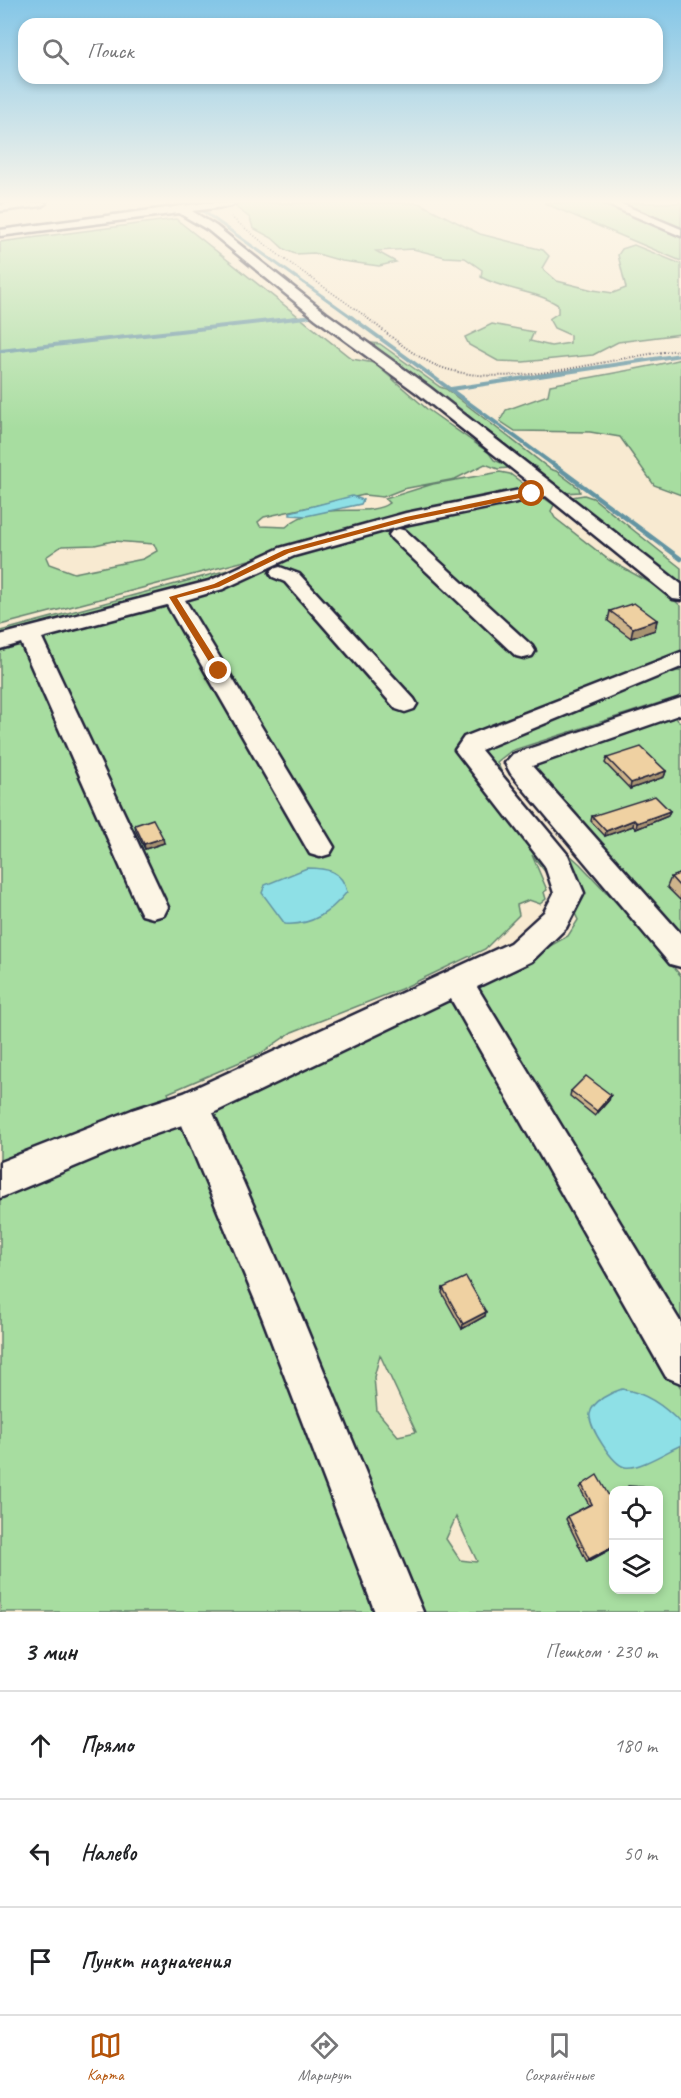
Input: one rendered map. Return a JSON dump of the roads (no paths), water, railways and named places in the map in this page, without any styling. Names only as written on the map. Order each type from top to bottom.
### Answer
[{"type":"street","points":[[274,278],[321,316],[423,390],[681,594]]},
{"type":"street","points":[[216,585],[287,552],[406,519],[548,490]]},
{"type":"street","points":[[0,642],[216,585],[280,573],[399,535],[504,507]]},
{"type":"street","points":[[399,535],[524,651]]},
{"type":"street","points":[[280,573],[292,578],[405,704]]},
{"type":"street","points":[[173,597],[320,847]]},
{"type":"street","points":[[29,634],[153,907]]},
{"type":"street","points":[[0,1180],[132,1126],[192,1106],[521,951],[555,920],[568,893],[558,862],[468,750],[473,743],[681,659]]},
{"type":"street","points":[[681,706],[518,763],[681,955]]},
{"type":"street","points":[[457,981],[681,1362]]},
{"type":"street","points":[[192,1106],[282,1317],[399,1612]]},
{"type":"water","points":[[352,496],[363,500],[361,504],[306,516],[290,515],[290,512]]},
{"type":"water","points":[[307,868],[327,870],[337,875],[345,885],[347,892],[334,906],[320,916],[304,923],[285,924],[262,893],[265,885]]},
{"type":"water","points":[[622,1389],[647,1397],[675,1417],[681,1424],[681,1445],[637,1466],[625,1467],[614,1460],[597,1436],[590,1420],[590,1414],[598,1401]]},
{"type":"waterway","points":[[297,278],[353,318]]},
{"type":"waterway","points":[[292,318],[314,316]]},
{"type":"waterway","points":[[0,351],[306,317]]},
{"type":"waterway","points":[[351,317],[555,466]]},
{"type":"waterway","points":[[451,389],[681,355]]},
{"type":"waterway","points":[[553,464],[681,559]]}]
